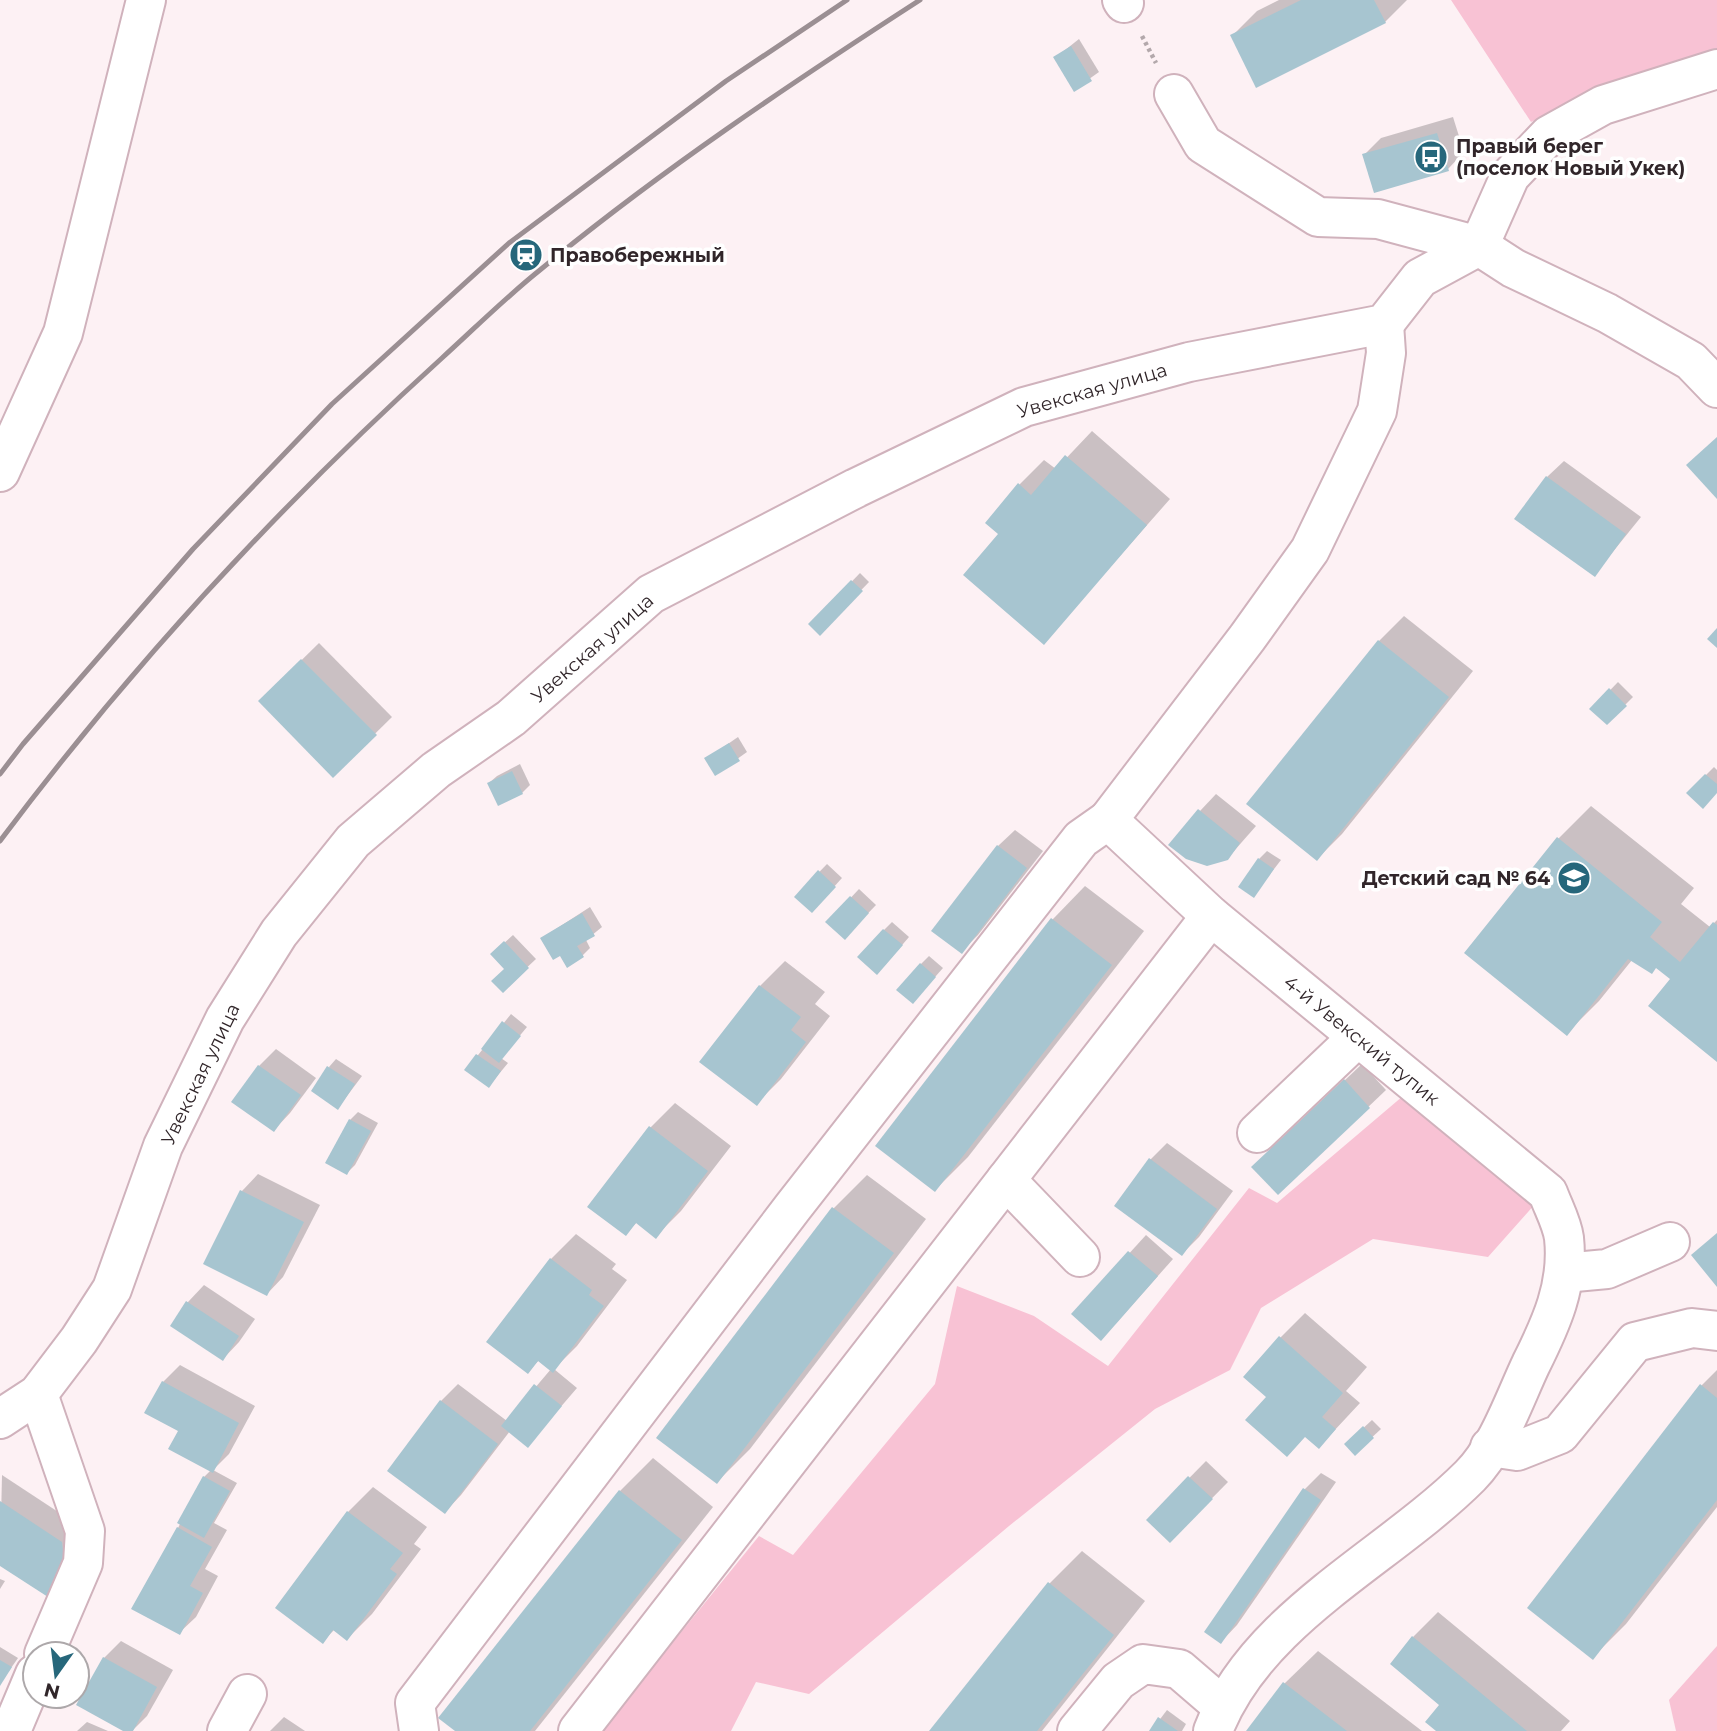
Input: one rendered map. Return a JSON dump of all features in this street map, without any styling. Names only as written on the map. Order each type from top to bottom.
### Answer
[{"type":"street","points":[[0,472],[63,332],[146,0]]},
{"type":"street","points":[[417,1717],[801,1196],[1081,839],[1108,820],[1247,638],[1310,550],[1377,411],[1386,353],[1384,324],[1420,278],[1479,246],[1510,176],[1549,135],[1603,105],[1717,69]]},
{"type":"street","points":[[1174,94],[1203,144],[1318,217],[1378,219],[1479,246],[1513,268],[1704,356],[1717,388]]},
{"type":"street","name":"Увекская улица","points":[[0,1419],[38,1394],[79,1340],[112,1289],[163,1146],[225,1019],[279,933],[353,841],[436,770],[511,718],[651,594],[856,488],[1024,407],[1189,362],[1384,324]]},
{"type":"street","name":"4-й Увекский тупик","points":[[1108,820],[1211,916],[1548,1193],[1564,1236],[1564,1273],[1556,1314],[1490,1447],[1472,1474],[1403,1535],[1331,1590],[1274,1639],[1218,1718]]},
{"type":"street","points":[[578,1731],[1211,916]]},
{"type":"street","points":[[1257,1133],[1358,1037]]},
{"type":"street","points":[[1006,1180],[1080,1257]]},
{"type":"street","points":[[1564,1273],[1607,1269],[1670,1242]]},
{"type":"street","points":[[1490,1447],[1517,1451],[1560,1434],[1634,1342],[1692,1328],[1717,1331]]},
{"type":"street","points":[[38,1394],[85,1531],[83,1563],[50,1640]]},
{"type":"street","points":[[1077,1731],[1118,1681],[1143,1664],[1179,1669],[1218,1718]]},
{"type":"street","points":[[227,1731],[247,1694]]},
{"type":"street","points":[[10,1731],[21,1706]]},
{"type":"path","points":[[1123,1],[1174,94]]},
{"type":"shaded area","points":[[1451,0],[1717,0],[1717,51],[1599,90],[1531,122]]},
{"type":"shaded area","points":[[1403,1096],[1536,1203],[1488,1257],[1373,1239],[1261,1308],[1230,1370],[1155,1409],[1009,1526],[809,1694],[756,1682],[731,1731],[601,1731],[759,1536],[793,1555],[935,1384],[957,1286],[1034,1316],[1108,1366],[1249,1188],[1277,1203]]},
{"type":"shaded area","points":[[1717,1646],[1717,1731],[1676,1731],[1669,1700]]},
{"type":"building","points":[[1301,0],[1374,0],[1386,23],[1256,88],[1230,35]]},
{"type":"building","points":[[1071,46],[1092,81],[1074,92],[1053,57]]},
{"type":"building","points":[[1437,133],[1449,171],[1374,193],[1362,154]]},
{"type":"building","points":[[1717,437],[1717,499],[1686,465]]},
{"type":"building","points":[[1065,455],[1147,525],[1044,645],[963,575],[998,534],[985,523],[1018,483],[1031,495]]},
{"type":"building","points":[[1546,476],[1626,534],[1595,577],[1514,519]]},
{"type":"building","points":[[851,580],[863,591],[820,636],[808,624]]},
{"type":"building","points":[[1717,628],[1717,648],[1707,639]]},
{"type":"building","points":[[1378,640],[1449,697],[1317,861],[1246,804]]},
{"type":"building","points":[[301,659],[377,735],[333,778],[258,701]]},
{"type":"building","points":[[1609,688],[1627,706],[1607,725],[1589,709]]},
{"type":"building","points":[[729,743],[740,761],[715,776],[704,758]]},
{"type":"building","points":[[512,771],[523,794],[498,806],[487,783]]},
{"type":"building","points":[[1705,774],[1717,784],[1717,793],[1703,809],[1686,793]]},
{"type":"building","points":[[1198,809],[1240,843],[1228,860],[1207,866],[1186,859],[1168,845]]},
{"type":"building","points":[[1557,837],[1662,922],[1650,937],[1680,962],[1713,922],[1717,925],[1717,1062],[1648,1006],[1670,979],[1656,968],[1652,974],[1628,959],[1567,1036],[1464,953]]},
{"type":"building","points":[[997,845],[1027,868],[962,954],[931,931]]},
{"type":"building","points":[[1258,858],[1274,869],[1254,898],[1238,887]]},
{"type":"building","points":[[818,870],[836,887],[812,913],[794,897]]},
{"type":"building","points":[[850,896],[869,913],[845,940],[825,922]]},
{"type":"building","points":[[582,913],[595,936],[577,946],[584,957],[567,968],[560,956],[553,960],[540,938]]},
{"type":"building","points":[[1051,918],[1112,965],[935,1192],[875,1146]]},
{"type":"building","points":[[883,929],[903,945],[877,975],[857,957]]},
{"type":"building","points":[[504,941],[529,968],[503,993],[491,981],[504,969],[490,954]]},
{"type":"building","points":[[920,963],[936,977],[913,1004],[896,990]]},
{"type":"building","points":[[759,985],[801,1017],[791,1030],[806,1042],[757,1106],[699,1062]]},
{"type":"building","points":[[502,1021],[521,1036],[499,1063],[481,1049]]},
{"type":"building","points":[[476,1054],[501,1071],[489,1088],[464,1070]]},
{"type":"building","points":[[258,1065],[301,1095],[274,1132],[231,1102]]},
{"type":"building","points":[[327,1066],[355,1084],[338,1110],[311,1091]]},
{"type":"building","points":[[1344,1079],[1370,1108],[1278,1195],[1251,1167]]},
{"type":"building","points":[[349,1119],[371,1131],[347,1175],[325,1163]]},
{"type":"building","points":[[649,1126],[708,1171],[656,1239],[636,1223],[626,1236],[587,1207]]},
{"type":"building","points":[[1149,1158],[1217,1209],[1182,1256],[1114,1206]]},
{"type":"building","points":[[240,1190],[304,1222],[267,1296],[203,1264]]},
{"type":"building","points":[[832,1207],[894,1253],[717,1484],[656,1438]]},
{"type":"building","points":[[1717,1233],[1717,1287],[1691,1255]]},
{"type":"building","points":[[1128,1251],[1158,1276],[1101,1341],[1071,1314]]},
{"type":"building","points":[[550,1258],[592,1290],[589,1295],[604,1306],[553,1373],[538,1361],[528,1374],[486,1342]]},
{"type":"building","points":[[186,1301],[239,1336],[223,1361],[170,1326]]},
{"type":"building","points":[[1279,1336],[1343,1393],[1322,1417],[1336,1429],[1319,1449],[1305,1437],[1287,1457],[1245,1420],[1266,1397],[1243,1377]]},
{"type":"building","points":[[162,1381],[239,1423],[213,1473],[168,1449],[178,1431],[144,1413]]},
{"type":"building","points":[[534,1384],[562,1406],[528,1448],[501,1426]]},
{"type":"building","points":[[1700,1384],[1717,1398],[1717,1500],[1593,1660],[1527,1608]]},
{"type":"building","points":[[440,1400],[498,1444],[445,1514],[387,1471]]},
{"type":"building","points":[[1363,1426],[1374,1438],[1355,1456],[1344,1444]]},
{"type":"building","points":[[203,1476],[230,1491],[204,1538],[177,1523]]},
{"type":"building","points":[[1188,1476],[1213,1499],[1170,1543],[1146,1520]]},
{"type":"building","points":[[1303,1488],[1321,1500],[1221,1644],[1204,1632]]},
{"type":"building","points":[[619,1490],[682,1540],[530,1731],[455,1731],[438,1718]]},
{"type":"building","points":[[0,1501],[62,1542],[65,1569],[48,1597],[0,1566]]},
{"type":"building","points":[[347,1511],[403,1553],[390,1569],[397,1574],[347,1641],[333,1630],[323,1644],[275,1608]]},
{"type":"building","points":[[177,1527],[212,1547],[190,1586],[203,1593],[180,1635],[131,1609]]},
{"type":"building","points":[[1048,1582],[1114,1635],[1037,1731],[929,1731]]},
{"type":"building","points":[[1412,1636],[1527,1731],[1436,1731],[1425,1722],[1439,1705],[1390,1664]]},
{"type":"building","points":[[103,1657],[157,1687],[133,1731],[123,1731],[85,1710],[91,1710],[91,1678]]},
{"type":"building","points":[[0,1660],[12,1667],[0,1686]]},
{"type":"building","points":[[1283,1682],[1347,1731],[1246,1731]]},
{"type":"building","points":[[1158,1717],[1178,1731],[1149,1731]]},
{"type":"railway","points":[[0,774],[193,549],[332,404],[509,243],[726,81],[847,0]]},
{"type":"railway","points":[[0,841],[102,712],[209,589],[323,471],[502,302],[585,233],[679,163],[774,96],[920,0]]},
{"type":"place","name":"Правый берег (поселок Новый Укек)","points":[[1431,157]]},
{"type":"place","name":"Правобережный","points":[[526,255]]},
{"type":"place","name":"Детский сад № 64","points":[[1574,878]]}]
